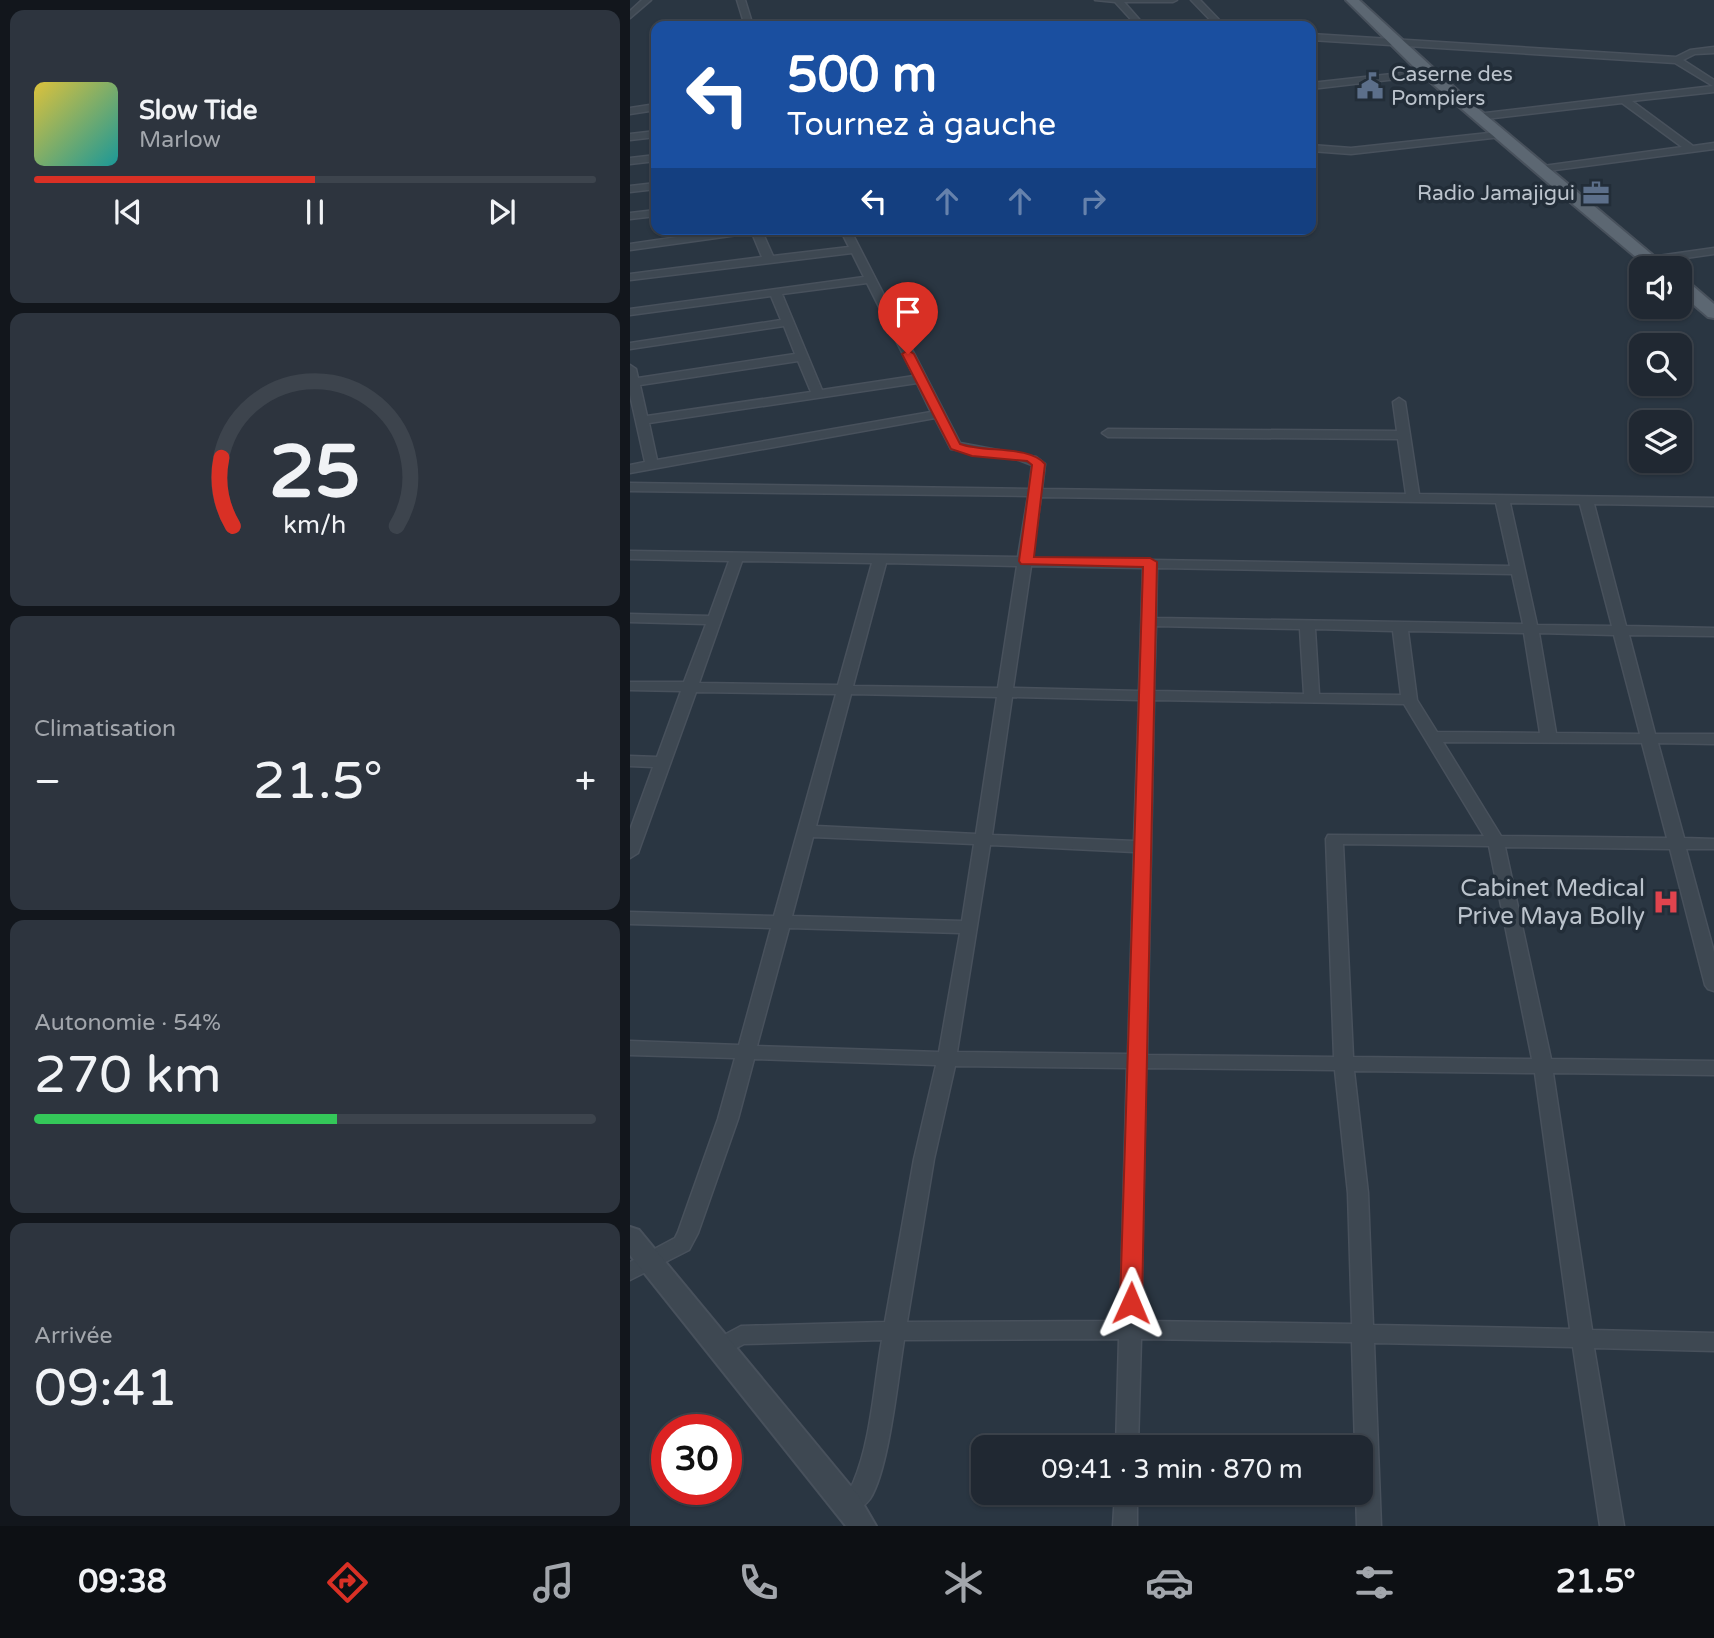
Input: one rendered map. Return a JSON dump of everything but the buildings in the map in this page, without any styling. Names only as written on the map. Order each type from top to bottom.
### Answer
[{"type":"main road","points":[[1352,0],[1392,41],[1498,135],[1645,256]]},
{"type":"main road","points":[[1692,295],[1714,313]]},
{"type":"street","points":[[630,15],[647,0]]},
{"type":"street","points":[[741,0],[747,21]]},
{"type":"street","points":[[1099,0],[1173,0]]},
{"type":"street","points":[[1117,0],[1136,21]]},
{"type":"street","points":[[1195,0],[1216,21]]},
{"type":"street","points":[[1316,37],[1676,60],[1693,52],[1714,50]]},
{"type":"street","points":[[1676,60],[1714,86]]},
{"type":"street","points":[[1316,85],[1428,73]]},
{"type":"street","points":[[1478,117],[1714,86]]},
{"type":"street","points":[[1623,99],[1691,149]]},
{"type":"street","points":[[630,111],[651,108]]},
{"type":"street","points":[[630,137],[651,135]]},
{"type":"street","points":[[1316,148],[1351,151],[1498,135]]},
{"type":"street","points":[[1541,169],[1714,146]]},
{"type":"street","points":[[630,161],[651,159]]},
{"type":"street","points":[[630,189],[651,187]]},
{"type":"street","points":[[630,216],[651,214]]},
{"type":"street","points":[[630,247],[714,235]]},
{"type":"street","points":[[759,235],[769,260]]},
{"type":"street","points":[[848,235],[955,446],[972,452],[1031,458],[1039,464],[1026,561],[1002,694],[970,927],[947,1059],[924,1160],[873,1457],[855,1515]]},
{"type":"street","points":[[630,277],[855,248]]},
{"type":"street","points":[[1691,256],[1714,251]]},
{"type":"street","points":[[630,312],[870,279]]},
{"type":"street","points":[[775,292],[818,394]]},
{"type":"street","points":[[630,346],[787,322]]},
{"type":"street","points":[[652,465],[631,375],[802,357]]},
{"type":"street","points":[[642,420],[921,379]]},
{"type":"street","points":[[1399,402],[1413,498]]},
{"type":"street","points":[[630,469],[939,414]]},
{"type":"street","points":[[1108,433],[1404,435]]},
{"type":"street","points":[[630,487],[1714,502]]},
{"type":"street","points":[[1502,499],[1531,629],[1549,738]]},
{"type":"street","points":[[1586,500],[1714,985]]},
{"type":"street","points":[[630,555],[1518,569]]},
{"type":"street","points":[[630,853],[636,818],[663,762],[737,556]]},
{"type":"street","points":[[639,1267],[682,1244],[728,1119],[880,559]]},
{"type":"street","points":[[1127,1435],[1150,562]]},
{"type":"street","points":[[630,618],[714,620]]},
{"type":"street","points":[[1149,622],[1714,632]]},
{"type":"street","points":[[1307,624],[1312,697]]},
{"type":"street","points":[[1400,626],[1409,700],[1496,841],[1544,1066],[1581,1338],[1612,1526]]},
{"type":"street","points":[[630,687],[1409,700]]},
{"type":"street","points":[[1432,737],[1714,739]]},
{"type":"street","points":[[630,761],[663,762]]},
{"type":"street","points":[[806,831],[1143,847]]},
{"type":"street","points":[[1369,1526],[1357,1193],[1344,1063],[1334,839],[1714,844]]},
{"type":"street","points":[[630,918],[970,927]]},
{"type":"street","points":[[630,1048],[947,1059],[1714,1068]]},
{"type":"street","points":[[630,1237],[639,1267],[719,1348],[855,1515]]},
{"type":"street","points":[[719,1348],[741,1335],[895,1329],[1362,1333],[1714,1342]]},
{"type":"street","points":[[1125,1526],[1126,1505]]},
{"type":"place","name":"Caserne des Pompiers","points":[[1370,86]]},
{"type":"place","name":"Radio Jamajigui","points":[[1596,193]]},
{"type":"place","name":"Cabinet Medical Prive Maya Bolly","points":[[1666,902]]},
{"type":"route","points":[[908,354],[955,446],[972,452],[1018,455],[1031,458],[1039,464],[1026,561],[1150,562],[1131,1303]]}]
